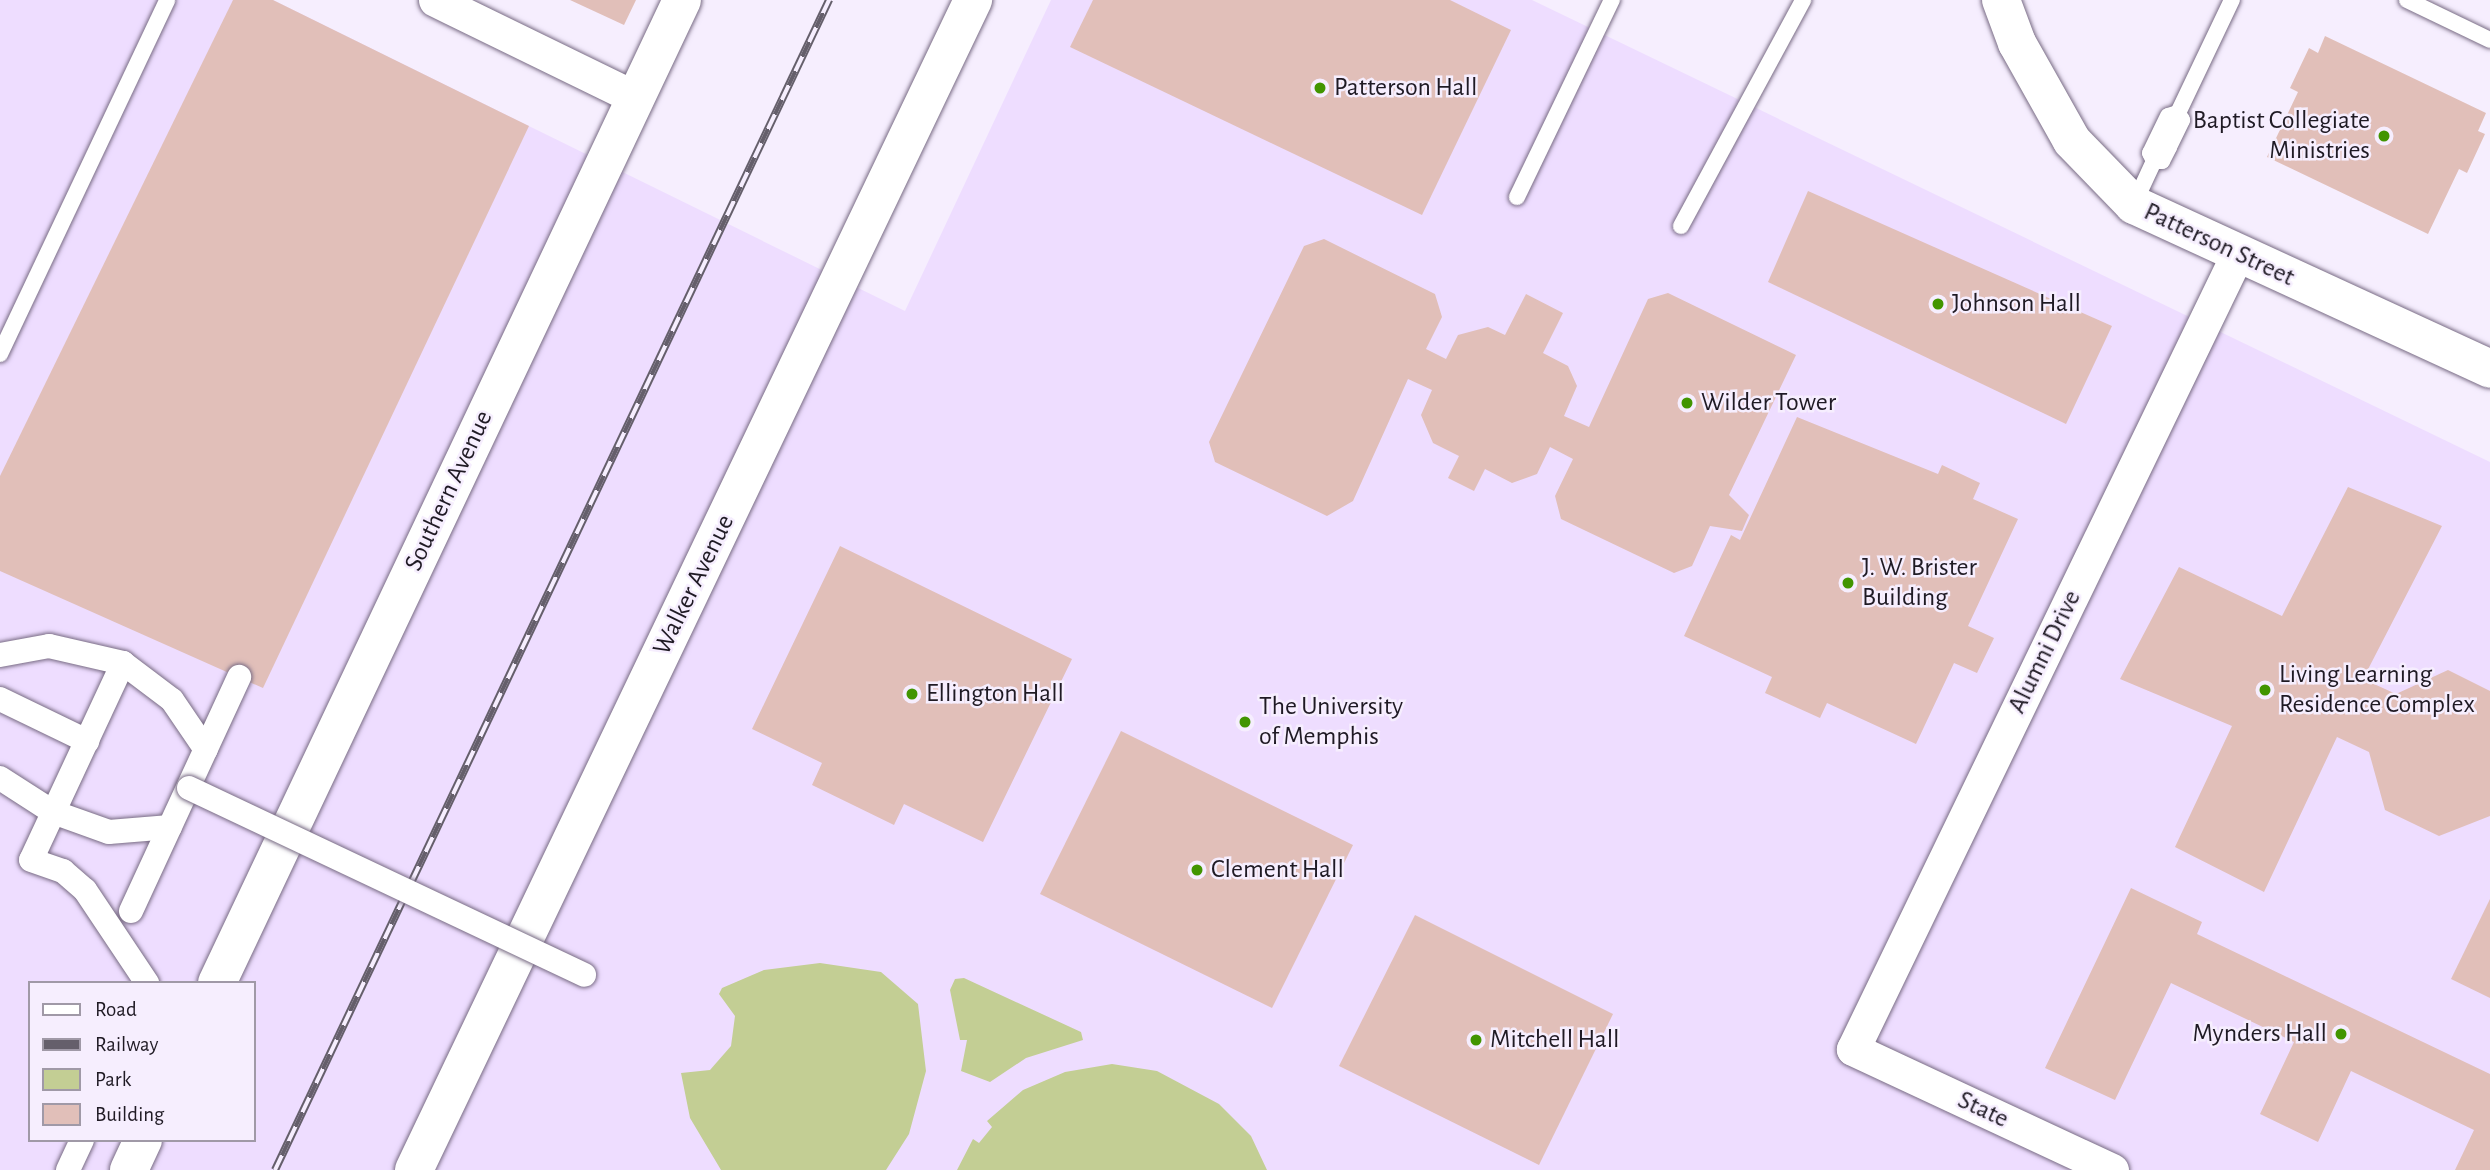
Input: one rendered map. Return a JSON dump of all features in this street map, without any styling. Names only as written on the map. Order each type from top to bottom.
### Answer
[{"type":"street","name":"Southern Avenue","points":[[218,981],[682,0]]},
{"type":"street","name":"Walker Avenue","points":[[414,1170],[974,0]]},
{"type":"street","name":"Patterson Street","points":[[2001,0],[2017,43],[2072,141],[2134,205],[2237,255],[2490,369]]},
{"type":"street","points":[[443,2],[634,97]]},
{"type":"street","name":"Alumni Drive","points":[[1853,1049],[2237,255]]},
{"type":"street","points":[[0,655],[49,646],[123,663],[172,700],[206,750]]},
{"type":"street","points":[[123,663],[31,860],[63,871],[85,890],[146,981]]},
{"type":"street","points":[[131,911],[239,677]]},
{"type":"street","points":[[0,699],[87,741]]},
{"type":"street","points":[[0,778],[53,813],[109,831],[170,827]]},
{"type":"street","points":[[189,788],[583,975]]},
{"type":"street","name":"State","points":[[1853,1049],[2112,1170]]},
{"type":"street","points":[[68,1170],[81,1142]]},
{"type":"street","points":[[129,1170],[142,1142]]},
{"type":"lane","points":[[0,354],[167,0]]},
{"type":"lane","points":[[1517,197],[1612,0]]},
{"type":"lane","points":[[1681,226],[1803,0]]},
{"type":"lane","points":[[2134,205],[2154,161],[2150,153],[2168,117],[2178,113],[2232,0]]},
{"type":"lane","points":[[2407,0],[2490,40]]},
{"type":"shaded area","name":"The University of Memphis","points":[[0,0],[273,0],[905,311],[1051,0],[1532,0],[2490,462],[2490,1170],[0,1170]]},
{"type":"green space","points":[[820,963],[881,972],[918,1004],[926,1071],[909,1134],[886,1170],[721,1170],[690,1118],[681,1073],[710,1070],[731,1046],[735,1016],[719,994],[722,988],[764,970]]},
{"type":"green space","points":[[964,978],[1081,1032],[1083,1040],[1026,1058],[990,1082],[961,1071],[967,1040],[960,1040],[950,990],[955,979]]},
{"type":"green space","points":[[1112,1064],[1157,1071],[1219,1104],[1251,1136],[1267,1170],[957,1170],[973,1139],[979,1143],[992,1127],[987,1121],[1023,1090],[1065,1072]]},
{"type":"building","points":[[233,0],[273,0],[529,126],[263,688],[0,571],[0,476]]},
{"type":"building","points":[[570,0],[636,0],[624,25]]},
{"type":"building","name":"Patterson Hall","points":[[1093,0],[1450,0],[1511,30],[1422,215],[1070,47]]},
{"type":"building","points":[[2325,36],[2486,113],[2478,131],[2485,134],[2467,173],[2459,169],[2428,234],[2267,157],[2298,92],[2290,88],[2309,48],[2318,53]]},
{"type":"building","name":"Johnson Hall","points":[[1808,191],[2112,326],[2066,424],[1768,282]]},
{"type":"building","name":"Wilder Tower","points":[[1324,239],[1435,294],[1442,317],[1426,349],[1446,359],[1458,335],[1488,327],[1505,335],[1526,294],[1563,313],[1543,353],[1568,366],[1577,386],[1564,416],[1589,427],[1648,299],[1668,293],[1796,355],[1729,495],[1749,515],[1742,531],[1710,526],[1692,566],[1674,573],[1561,519],[1555,496],[1573,459],[1550,447],[1537,474],[1512,483],[1485,469],[1474,491],[1448,478],[1459,456],[1433,443],[1421,415],[1432,390],[1408,379],[1353,501],[1327,516],[1215,462],[1209,442],[1304,246]]},
{"type":"building","name":"J. W. Brister Building","points":[[1797,417],[1938,474],[1942,465],[1980,483],[1973,499],[2018,519],[1968,626],[1994,638],[1977,673],[1954,663],[1916,744],[1827,703],[1820,718],[1765,693],[1772,677],[1684,636],[1731,535],[1740,540]]},
{"type":"building","name":"Living Learning Residence Complex","points":[[2348,487],[2442,526],[2363,679],[2396,694],[2448,670],[2490,691],[2490,816],[2439,836],[2385,810],[2369,752],[2337,737],[2264,892],[2175,847],[2232,726],[2120,679],[2179,567],[2282,616]]},
{"type":"building","name":"Ellington Hall","points":[[840,546],[1072,659],[983,842],[904,804],[894,825],[812,785],[822,763],[752,729]]},
{"type":"building","name":"Clement Hall","points":[[1121,731],[1353,845],[1272,1008],[1040,894]]},
{"type":"building","name":"Mynders Hall","points":[[2131,888],[2202,922],[2197,934],[2490,1074],[2490,1170],[2455,1170],[2474,1130],[2351,1071],[2318,1142],[2260,1114],[2294,1042],[2171,983],[2115,1100],[2045,1068]]},
{"type":"building","points":[[2490,899],[2490,998],[2451,979]]},
{"type":"building","name":"Mitchell Hall","points":[[1415,915],[1613,1014],[1539,1165],[1339,1066]]},
{"type":"railway","points":[[275,1170],[829,0]]},
{"type":"place","name":"Patterson Hall","points":[[1320,88]]},
{"type":"place","name":"Baptist Collegiate Ministries","points":[[2384,136]]},
{"type":"place","name":"Johnson Hall","points":[[1938,304]]},
{"type":"place","name":"Wilder Tower","points":[[1687,403]]},
{"type":"place","name":"J. W. Brister Building","points":[[1848,583]]},
{"type":"place","name":"Living Learning Residence Complex","points":[[2265,690]]},
{"type":"place","name":"Ellington Hall","points":[[912,694]]},
{"type":"place","name":"The University of Memphis","points":[[1245,722]]},
{"type":"place","name":"Clement Hall","points":[[1197,870]]},
{"type":"place","name":"Mynders Hall","points":[[2341,1034]]},
{"type":"place","name":"Mitchell Hall","points":[[1476,1040]]}]
